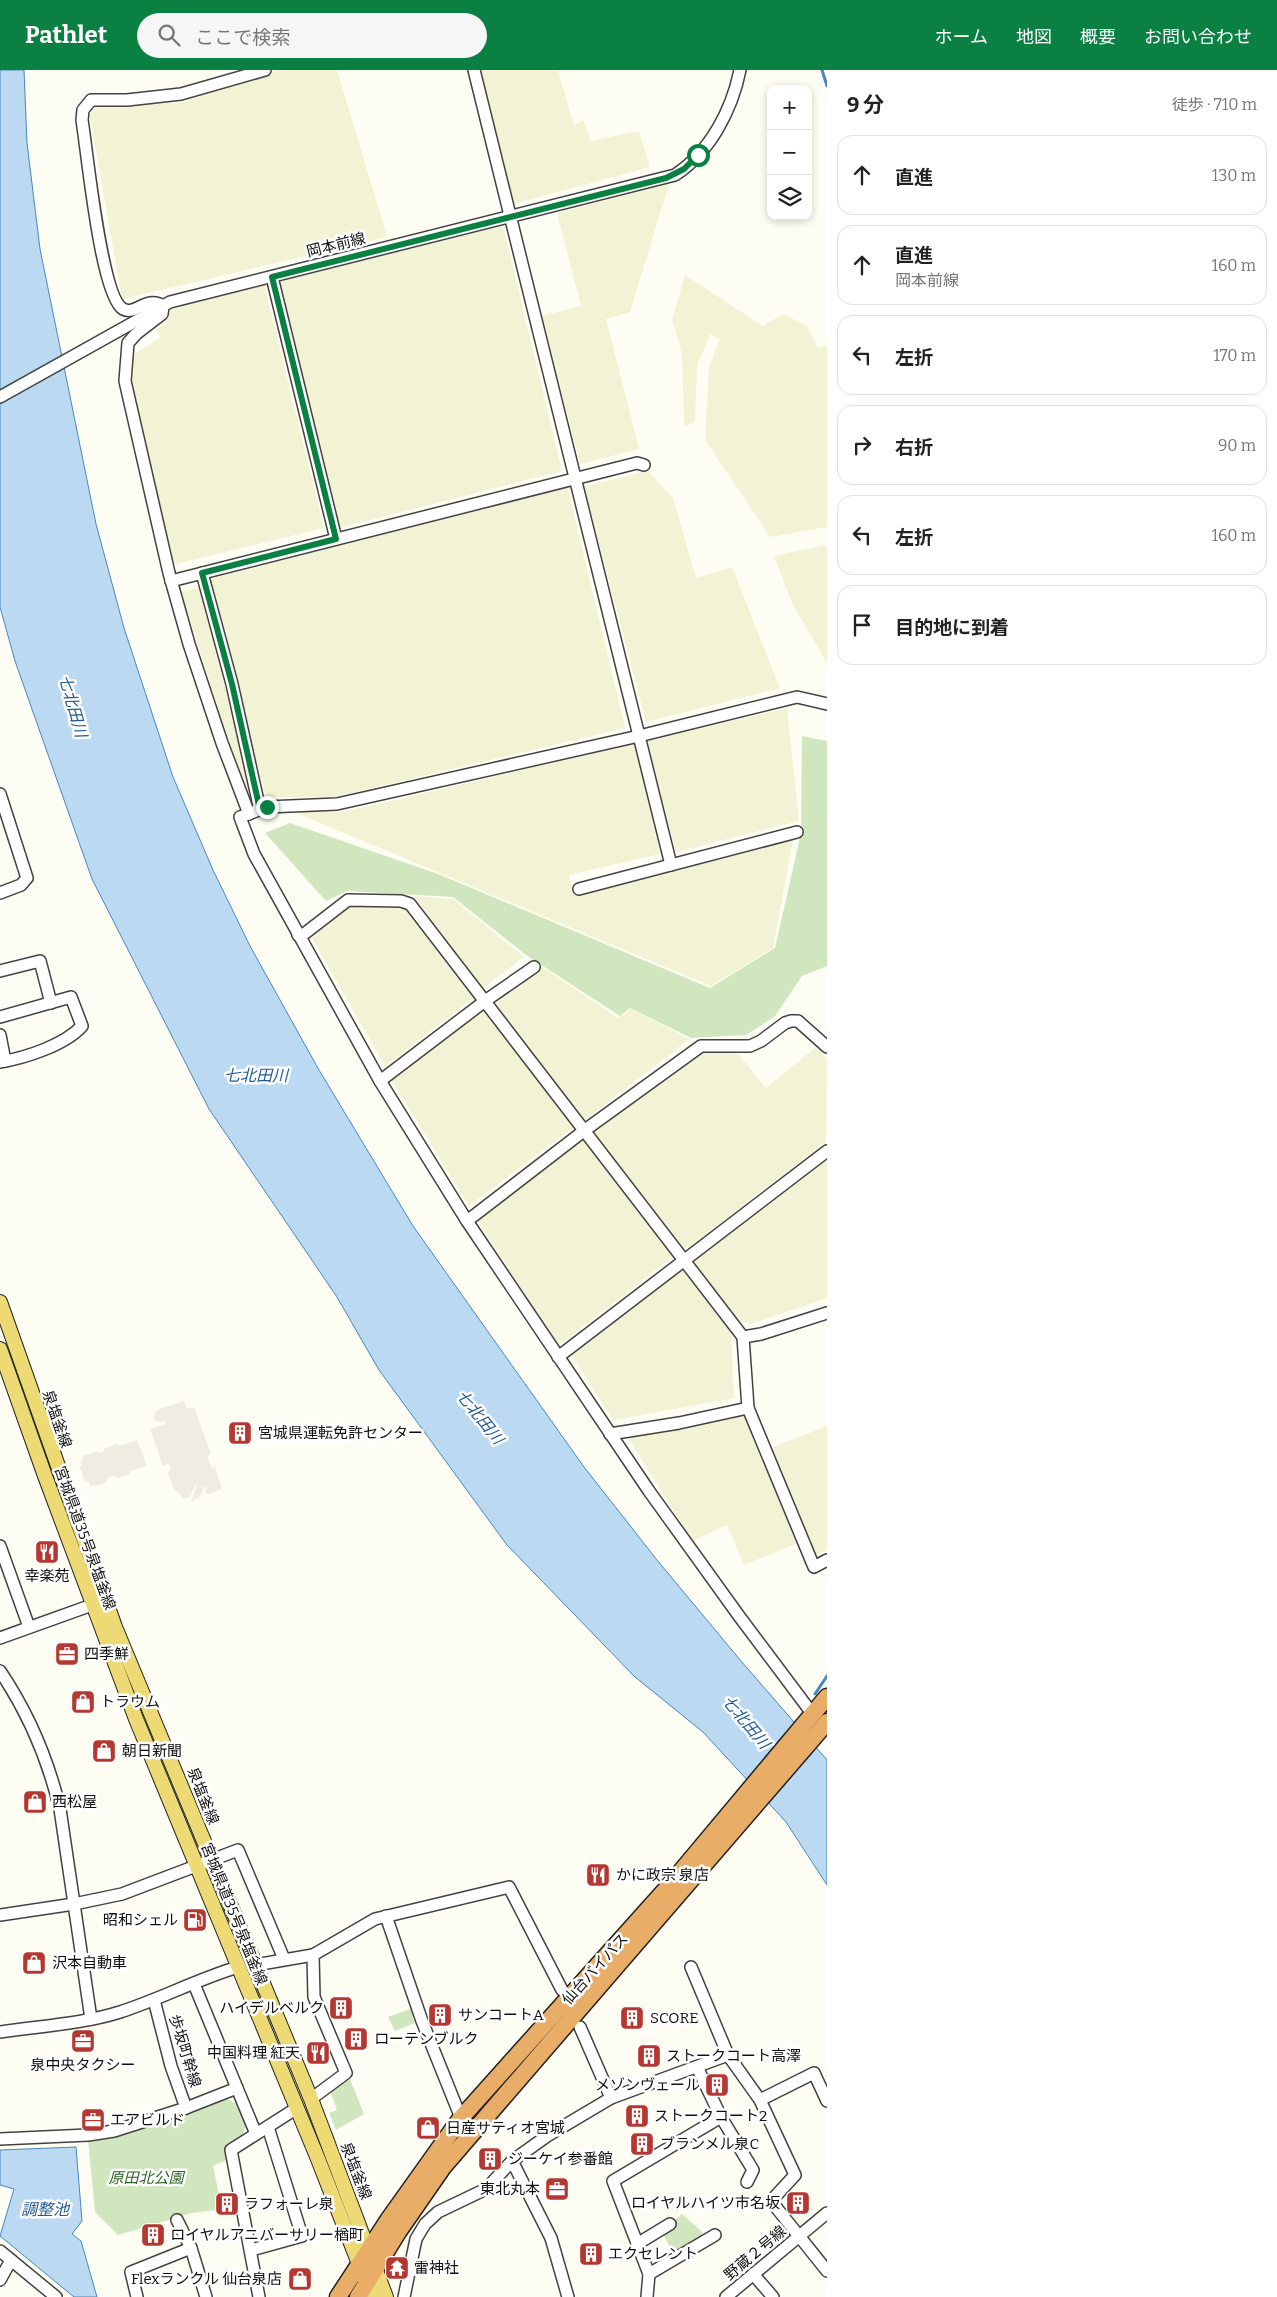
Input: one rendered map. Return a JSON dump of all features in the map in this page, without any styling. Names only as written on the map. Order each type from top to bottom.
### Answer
[{"type":"highway","name":"仙台バイパス","points":[[338,2297],[368,2261],[398,2232],[443,2167],[672,1893],[818,1704]]},
{"type":"highway","name":"仙台バイパス","points":[[366,2292],[368,2261],[461,2118],[672,1893],[827,1722]]},
{"type":"main road","name":"泉塩釜線","points":[[0,1302],[115,1627],[311,2098],[368,2261],[386,2297]]},
{"type":"main road","name":"宮城県道35号泉塩釜線","points":[[2,1362],[92,1605],[158,1775],[297,2108],[368,2261]]},
{"type":"street","points":[[166,304],[148,303],[136,309],[126,310],[117,303],[112,294],[100,246],[82,120],[83,110],[91,100],[127,100],[181,94],[265,70]]},
{"type":"street","points":[[474,70],[671,865]]},
{"type":"street","name":"岡本前線","points":[[166,304],[675,175],[698,155],[715,132],[728,108],[740,70]]},
{"type":"street","points":[[272,277],[336,539]]},
{"type":"street","points":[[0,397],[166,304]]},
{"type":"street","points":[[166,304],[162,314],[136,334],[128,343],[124,381],[171,580],[189,644],[222,743],[254,812]]},
{"type":"street","points":[[171,580],[638,463],[644,465]]},
{"type":"street","points":[[202,573],[232,684],[254,812]]},
{"type":"street","points":[[818,1704],[691,1552],[467,1221],[380,1081],[254,854],[240,817],[267,807],[337,804],[639,736],[797,697],[826,704]]},
{"type":"street","points":[[0,794],[27,878],[21,885],[0,893]]},
{"type":"street","points":[[579,889],[796,832]]},
{"type":"street","points":[[298,935],[304,934],[348,900],[401,901],[410,904],[743,1337],[748,1408],[814,1567],[827,1560]]},
{"type":"street","points":[[0,971],[40,961],[51,1003]]},
{"type":"street","points":[[380,1081],[485,1001],[534,968]]},
{"type":"street","points":[[0,1017],[71,998],[82,1026],[74,1035],[22,1058],[3,1062],[0,1035]]},
{"type":"street","points":[[467,1221],[585,1130],[702,1046],[750,1046],[761,1041],[785,1023],[798,1021],[827,1047]]},
{"type":"street","points":[[558,1357],[827,1151]]},
{"type":"street","points":[[743,1337],[761,1334],[827,1313]]},
{"type":"street","points":[[2,1362],[19,1360]]},
{"type":"street","points":[[610,1434],[679,1423],[748,1408]]},
{"type":"street","points":[[0,1546],[29,1627]]},
{"type":"street","points":[[0,1638],[92,1605]]},
{"type":"street","points":[[0,1671],[23,1707],[53,1776],[60,1809],[91,2018]]},
{"type":"street","points":[[0,1915],[74,1904],[122,1894],[238,1850],[284,1959]]},
{"type":"street","points":[[255,1965],[313,1955],[375,1919],[509,1888],[562,1990]]},
{"type":"street","points":[[386,1916],[422,2021],[461,2118]]},
{"type":"street","points":[[311,2098],[346,2074],[314,1997],[313,1955]]},
{"type":"street","points":[[154,2000],[238,1966]]},
{"type":"street","points":[[691,1967],[728,2055],[760,2100],[795,2175],[771,2201],[827,2271]]},
{"type":"street","points":[[194,1984],[256,2134]]},
{"type":"street","name":"歩坂町幹線","points":[[0,2032],[91,2018],[154,2000],[171,2066],[186,2108],[114,2131],[88,2135],[0,2139]]},
{"type":"street","points":[[580,2027],[611,2098]]},
{"type":"street","points":[[404,2297],[416,2239],[425,2224],[438,2212],[486,2189],[512,2161],[547,2136],[611,2098],[728,2055]]},
{"type":"street","points":[[697,2067],[721,2117],[753,2170],[746,2182]]},
{"type":"street","points":[[760,2100],[814,2073],[827,2101]]},
{"type":"street","points":[[186,2108],[237,2088]]},
{"type":"street","points":[[259,2297],[232,2150],[297,2108]]},
{"type":"street","points":[[647,2297],[649,2274],[613,2181],[721,2117]]},
{"type":"street","points":[[251,2250],[302,2236],[268,2127]]},
{"type":"street","points":[[512,2161],[550,2238],[568,2297]]},
{"type":"street","name":"野蔵２号線","points":[[726,2297],[827,2213]]},
{"type":"street","points":[[178,2220],[192,2248],[206,2297]]},
{"type":"street","points":[[637,2244],[670,2224]]},
{"type":"street","points":[[649,2274],[715,2235]]},
{"type":"street","points":[[137,2297],[131,2272],[192,2248]]},
{"type":"street","points":[[0,2251],[54,2296]]},
{"type":"street","points":[[0,2280],[10,2260]]},
{"type":"street","points":[[753,2274],[773,2297]]},
{"type":"green space","points":[[280,70],[337,70],[387,237],[122,299],[90,116],[96,106],[181,103]]},
{"type":"green space","points":[[480,70],[558,70],[574,126],[583,120],[591,141],[639,131],[650,167],[514,204]]},
{"type":"green space","points":[[669,184],[630,312],[606,319],[639,449],[580,464],[542,316],[581,306],[557,213]]},
{"type":"green space","points":[[503,226],[562,471],[339,528],[279,281]]},
{"type":"green space","points":[[685,275],[763,326],[783,314],[807,326],[818,348],[827,345],[827,527],[770,537],[705,440],[709,367],[720,339],[710,334],[697,366],[695,422],[684,426],[682,354],[672,320]]},
{"type":"green space","points":[[264,283],[324,528],[172,565],[132,385],[133,355],[160,338],[157,330],[171,310]]},
{"type":"green space","points":[[648,471],[673,498],[696,578],[732,567],[780,688],[646,722],[584,486]]},
{"type":"green space","points":[[567,485],[625,728],[334,797],[266,797],[210,579]]},
{"type":"green space","points":[[827,545],[827,663],[792,603],[774,556]]},
{"type":"green space","points":[[201,587],[250,790],[245,791],[181,592]]},
{"type":"green space","points":[[787,708],[799,821],[676,852],[647,741]]},
{"type":"green space","points":[[802,736],[827,741],[827,966],[802,976],[775,1016],[746,1035],[691,1038],[630,1008],[620,1016],[526,955],[453,897],[347,891],[326,901],[265,833],[290,823],[438,874],[710,988],[775,948],[801,833]]},
{"type":"green space","points":[[634,744],[660,854],[569,875],[574,897],[793,840],[773,948],[711,986],[294,812],[343,812]]},
{"type":"green space","points":[[414,896],[453,899],[524,957],[483,988]]},
{"type":"green space","points":[[349,904],[405,909],[474,998],[385,1066],[312,938]]},
{"type":"green space","points":[[542,967],[618,1018],[631,1009],[689,1039],[584,1121],[495,1004]]},
{"type":"green space","points":[[484,1009],[575,1126],[469,1206],[391,1079]]},
{"type":"green space","points":[[815,1048],[827,1059],[826,1142],[683,1251],[594,1132],[703,1051],[738,1054],[766,1088]]},
{"type":"green space","points":[[583,1138],[675,1255],[558,1346],[477,1220]]},
{"type":"green space","points":[[827,1158],[827,1298],[751,1324],[736,1320],[693,1261]]},
{"type":"green space","points":[[682,1269],[731,1333],[734,1398],[613,1420],[571,1354]]},
{"type":"green space","points":[[744,1416],[798,1543],[744,1565],[727,1525],[692,1541],[628,1437]]},
{"type":"green space","points":[[827,1426],[827,1550],[815,1555],[771,1448]]},
{"type":"green space","points":[[413,2008],[416,2014],[412,2016],[415,2023],[395,2031],[388,2017]]},
{"type":"green space","points":[[350,2079],[364,2114],[336,2130],[329,2113],[337,2110],[330,2091]]},
{"type":"green space","name":"原田北公園","points":[[225,2098],[237,2104],[246,2124],[242,2137],[229,2159],[213,2166],[222,2209],[192,2213],[118,2235],[95,2212],[88,2140],[141,2129]]},
{"type":"green space","points":[[682,2214],[704,2236],[673,2253],[662,2232]]},
{"type":"shaded area","points":[[184,1401],[187,1409],[194,1407],[211,1454],[207,1456],[209,1462],[212,1468],[215,1467],[222,1489],[209,1494],[205,1492],[207,1487],[205,1486],[199,1498],[191,1502],[197,1485],[195,1485],[190,1497],[182,1499],[180,1494],[174,1489],[168,1473],[171,1469],[169,1463],[163,1466],[150,1429],[166,1424],[165,1421],[159,1422],[153,1419],[157,1410]]},
{"type":"shaded area","points":[[137,1440],[147,1466],[118,1478],[109,1477],[106,1483],[95,1486],[90,1485],[89,1481],[85,1482],[80,1467],[82,1466],[81,1461],[84,1459],[83,1456],[103,1452],[105,1448],[117,1444],[120,1446]]},
{"type":"water","name":"七北田川","points":[[0,70],[24,70],[27,143],[40,249],[96,524],[124,628],[173,777],[213,870],[250,946],[319,1070],[413,1226],[584,1467],[657,1560],[827,1760],[827,1885],[786,1822],[703,1732],[635,1677],[507,1545],[379,1370],[337,1297],[209,1109],[92,879],[15,661],[0,607]]},
{"type":"water","name":"調整池","points":[[76,2147],[82,2221],[72,2234],[81,2241],[97,2297],[74,2297],[0,2236],[14,2189],[0,2185],[0,2150]]},
{"type":"waterway","points":[[822,70],[827,86]]},
{"type":"waterway","points":[[815,1694],[827,1676]]},
{"type":"place","name":"宮城県運転免許センター","points":[[240,1433]]},
{"type":"place","name":"幸楽苑","points":[[47,1552]]},
{"type":"place","name":"四季鮮","points":[[67,1654]]},
{"type":"place","name":"トラウム","points":[[83,1702]]},
{"type":"place","name":"朝日新聞","points":[[104,1751]]},
{"type":"place","name":"西松屋","points":[[35,1802]]},
{"type":"place","name":"かに政宗 泉店","points":[[598,1875]]},
{"type":"place","name":"昭和シェル","points":[[195,1920]]},
{"type":"place","name":"沢本自動車","points":[[34,1963]]},
{"type":"place","name":"ハイデルベルク","points":[[341,2008]]},
{"type":"place","name":"サンコートA","points":[[440,2015]]},
{"type":"place","name":"SCORE","points":[[632,2018]]},
{"type":"place","name":"ローテンブルク","points":[[356,2039]]},
{"type":"place","name":"泉中央タクシー","points":[[83,2041]]},
{"type":"place","name":"中国料理 紅天","points":[[318,2053]]},
{"type":"place","name":"ストークコート高澤","points":[[649,2056]]},
{"type":"place","name":"メゾンヴェール","points":[[717,2085]]},
{"type":"place","name":"ストークコート2","points":[[637,2116]]},
{"type":"place","name":"エアビルド","points":[[93,2120]]},
{"type":"place","name":"日産サティオ宮城","points":[[428,2128]]},
{"type":"place","name":"ブランメル泉C","points":[[642,2144]]},
{"type":"place","name":"ジーケイ参番館","points":[[490,2159]]},
{"type":"place","name":"東北丸本","points":[[557,2189]]},
{"type":"place","name":"ロイヤルハイツ市名坂","points":[[798,2203]]},
{"type":"place","name":"ラフォーレ泉","points":[[227,2204]]},
{"type":"place","name":"ロイヤルアニバーサリー楢町","points":[[153,2235]]},
{"type":"place","name":"エクセレント","points":[[591,2254]]},
{"type":"place","name":"雷神社","points":[[397,2268]]},
{"type":"place","name":"Flexランクル 仙台泉店","points":[[300,2279]]},
{"type":"route","points":[[267,807],[260,810],[232,684],[202,573],[336,539],[272,277],[666,178],[684,169],[698,155]]}]
